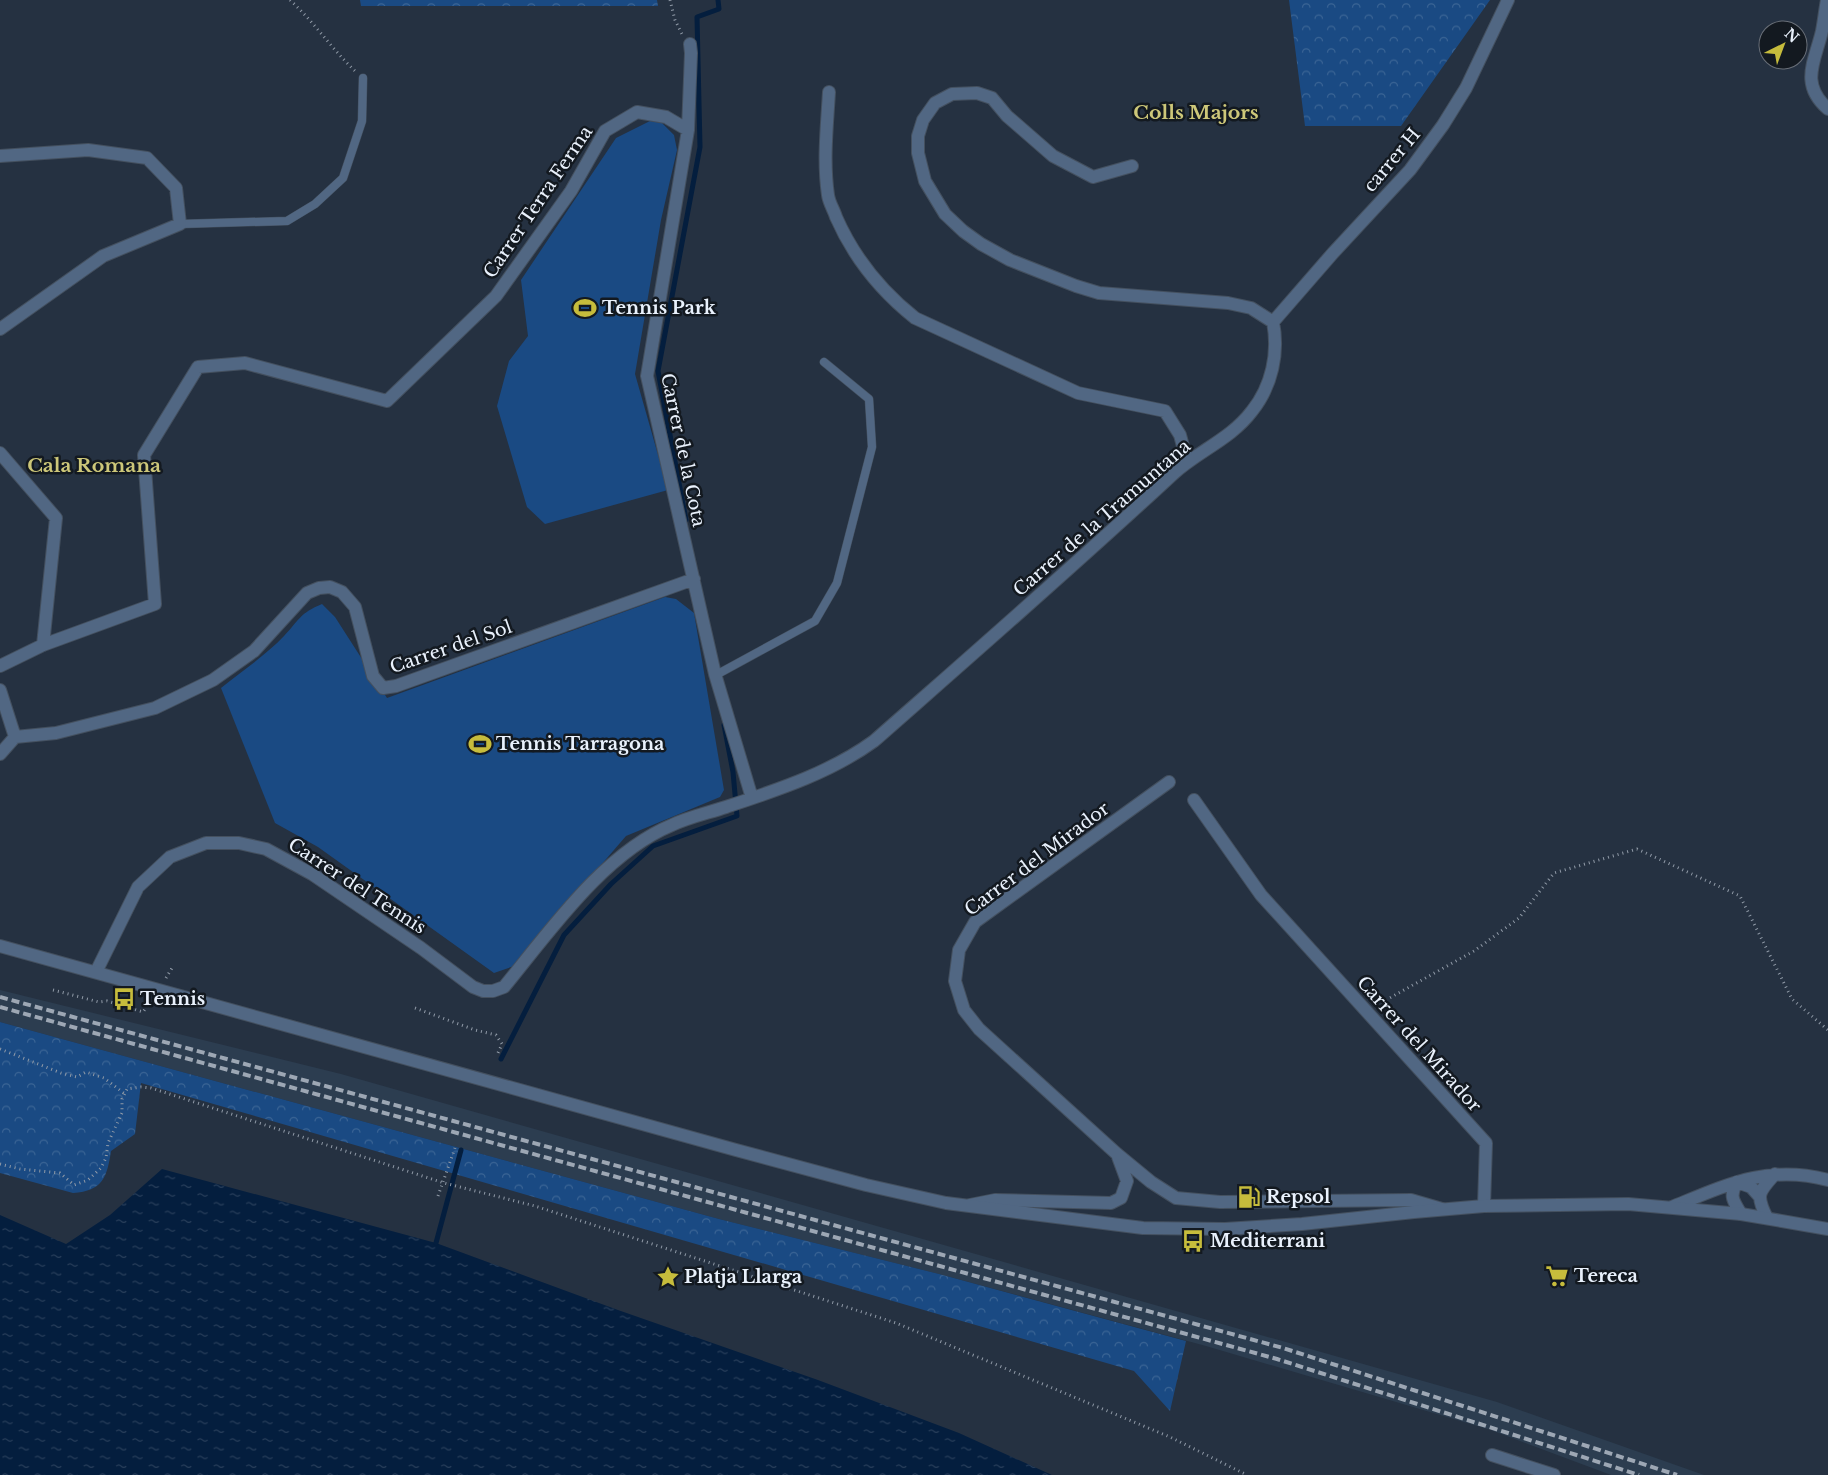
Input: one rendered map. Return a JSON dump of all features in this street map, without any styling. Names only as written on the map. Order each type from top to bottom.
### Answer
[{"type":"street","name":"carrer H","points":[[1272,322],[1333,252],[1410,170],[1443,125],[1466,88],[1508,0]]},
{"type":"street","points":[[1826,0],[1822,31],[1812,66],[1811,84],[1817,96],[1828,109]]},
{"type":"street","name":"Carrer de la Cota","points":[[691,48],[688,130],[647,376],[716,674],[748,800]]},
{"type":"street","points":[[829,92],[825,160],[828,198],[842,231],[863,264],[878,284],[897,304],[915,318],[1078,393],[1165,411],[1180,435],[1187,461]]},
{"type":"street","points":[[1132,166],[1094,177],[1053,156],[1007,116],[992,98],[977,93],[952,94],[935,103],[923,120],[918,136],[918,154],[925,181],[945,214],[963,231],[981,244],[1010,260],[1099,293],[1228,304],[1251,308],[1272,322]]},
{"type":"street","name":"Carrer Terra Ferma","points":[[43,645],[155,604],[144,455],[198,367],[245,363],[387,401],[496,296],[571,191],[605,131],[637,112],[666,117],[688,130]]},
{"type":"street","points":[[0,156],[88,150],[147,158],[176,188],[180,224],[103,256],[0,329]]},
{"type":"street","name":"Carrer de la Tramuntana","points":[[504,987],[593,882],[615,862],[651,835],[672,824],[748,800],[832,767],[853,756],[874,741],[1032,602],[1187,461],[1227,437],[1252,411],[1262,397],[1269,380],[1275,358],[1275,336],[1272,322]]},
{"type":"street","points":[[0,453],[56,518],[43,645],[0,666]]},
{"type":"street","name":"Carrer del Sol","points":[[15,737],[56,733],[155,708],[213,680],[254,651],[307,593],[319,588],[330,587],[342,592],[355,606],[373,676],[383,688],[396,686],[694,579]]},
{"type":"street","points":[[0,690],[15,737],[0,754]]},
{"type":"street","name":"Carrer del Mirador","points":[[1169,782],[975,922],[959,950],[955,981],[964,1010],[979,1029],[1117,1154],[1151,1182],[1176,1198],[1220,1202],[1411,1200],[1444,1209]]},
{"type":"street","name":"Carrer del Mirador","points":[[1194,800],[1261,896],[1486,1143],[1484,1206]]},
{"type":"street","name":"Carrer del Tennis","points":[[96,972],[138,887],[170,857],[206,843],[239,842],[266,849],[312,874],[473,987],[484,991],[493,991],[504,987]]},
{"type":"street","points":[[0,946],[856,1182],[965,1206],[1142,1228],[1225,1229],[1302,1224],[1484,1206],[1628,1204],[1741,1214],[1828,1229]]},
{"type":"street","name":"Carrer del Mirador","points":[[965,1206],[995,1200],[1051,1203],[1111,1203],[1121,1198],[1127,1182],[1117,1154]]},
{"type":"street","points":[[1672,1208],[1731,1183],[1775,1174],[1791,1174],[1828,1180]]},
{"type":"street","points":[[1767,1218],[1761,1205],[1761,1190],[1775,1174]]},
{"type":"street","points":[[1741,1214],[1732,1200],[1733,1190],[1737,1182],[1751,1187],[1760,1197]]},
{"type":"street","points":[[1492,1455],[1554,1475]]},
{"type":"lane","points":[[180,224],[287,221],[315,204],[343,178],[362,121],[363,78]]},
{"type":"lane","points":[[716,674],[814,621],[837,583],[872,446],[869,400],[824,362]]},
{"type":"path","points":[[290,0],[305,13],[342,59],[363,78]]},
{"type":"path","points":[[670,0],[675,20],[691,48]]},
{"type":"path","points":[[1365,1011],[1474,951],[1519,918],[1554,873],[1637,849],[1740,896],[1792,999],[1828,1030]]},
{"type":"path","points":[[53,990],[99,1002],[107,1001],[143,1012],[172,968]]},
{"type":"path","points":[[415,1008],[475,1030],[496,1035],[502,1044],[497,1055]]},
{"type":"path","points":[[0,1049],[61,1073],[78,1077],[86,1072],[104,1078],[125,1094]]},
{"type":"path","points":[[0,1164],[60,1173],[74,1185],[88,1180],[101,1168],[106,1158],[108,1143],[122,1113],[122,1099],[127,1089],[151,1088],[444,1183],[535,1206],[896,1323],[1170,1437],[1247,1475]]},
{"type":"path","points":[[438,1196],[455,1148]]},
{"type":"shaded area","points":[[0,990],[341,1074],[1497,1402],[1704,1475],[1611,1475],[1491,1430],[1206,1346],[939,1274],[719,1219],[0,1022]]},
{"type":"green space","points":[[360,0],[657,0],[658,6],[361,6]]},
{"type":"green space","points":[[1289,0],[1490,0],[1401,126],[1305,126]]},
{"type":"green space","name":"Tennis Park","points":[[650,121],[662,123],[674,135],[677,150],[661,220],[635,374],[668,490],[545,524],[527,507],[497,406],[509,361],[528,336],[521,280],[616,138]]},
{"type":"green space","name":"Tennis Tarragona","points":[[665,597],[676,599],[694,613],[724,790],[720,797],[626,836],[514,966],[494,973],[318,847],[275,823],[221,688],[270,650],[304,614],[322,604],[335,617],[387,698]]},
{"type":"green space","points":[[0,1022],[719,1219],[939,1274],[1186,1341],[1170,1411],[1134,1371],[141,1083],[135,1134],[111,1151],[108,1168],[102,1181],[97,1186],[83,1192],[73,1193],[0,1173]]},
{"type":"water","points":[[162,1169],[436,1243],[618,1310],[818,1380],[959,1433],[1052,1475],[0,1475],[0,1215],[66,1244],[110,1215]]},
{"type":"waterway","points":[[686,520],[658,371],[700,147],[697,17],[719,9],[718,0]]},
{"type":"waterway","points":[[501,1059],[564,935],[611,884],[653,846],[737,816],[733,772],[724,725]]},
{"type":"waterway","points":[[436,1243],[461,1150]]},
{"type":"railway","points":[[0,997],[1283,1348],[1677,1475]]},
{"type":"railway","points":[[0,1007],[1277,1359],[1639,1475]]},
{"type":"place","name":"Tennis Park","points":[[585,308]]},
{"type":"place","name":"Tennis Tarragona","points":[[480,744]]},
{"type":"place","name":"Tennis","points":[[124,999]]},
{"type":"place","name":"Repsol","points":[[1249,1197]]},
{"type":"place","name":"Mediterrani","points":[[1193,1241]]},
{"type":"place","name":"Tereca","points":[[1557,1276]]},
{"type":"place","name":"Platja Llarga","points":[[668,1277]]},
{"type":"district","name":"Colls Majors","points":[[1196,112]]},
{"type":"district","name":"Cala Romana","points":[[94,465]]}]
